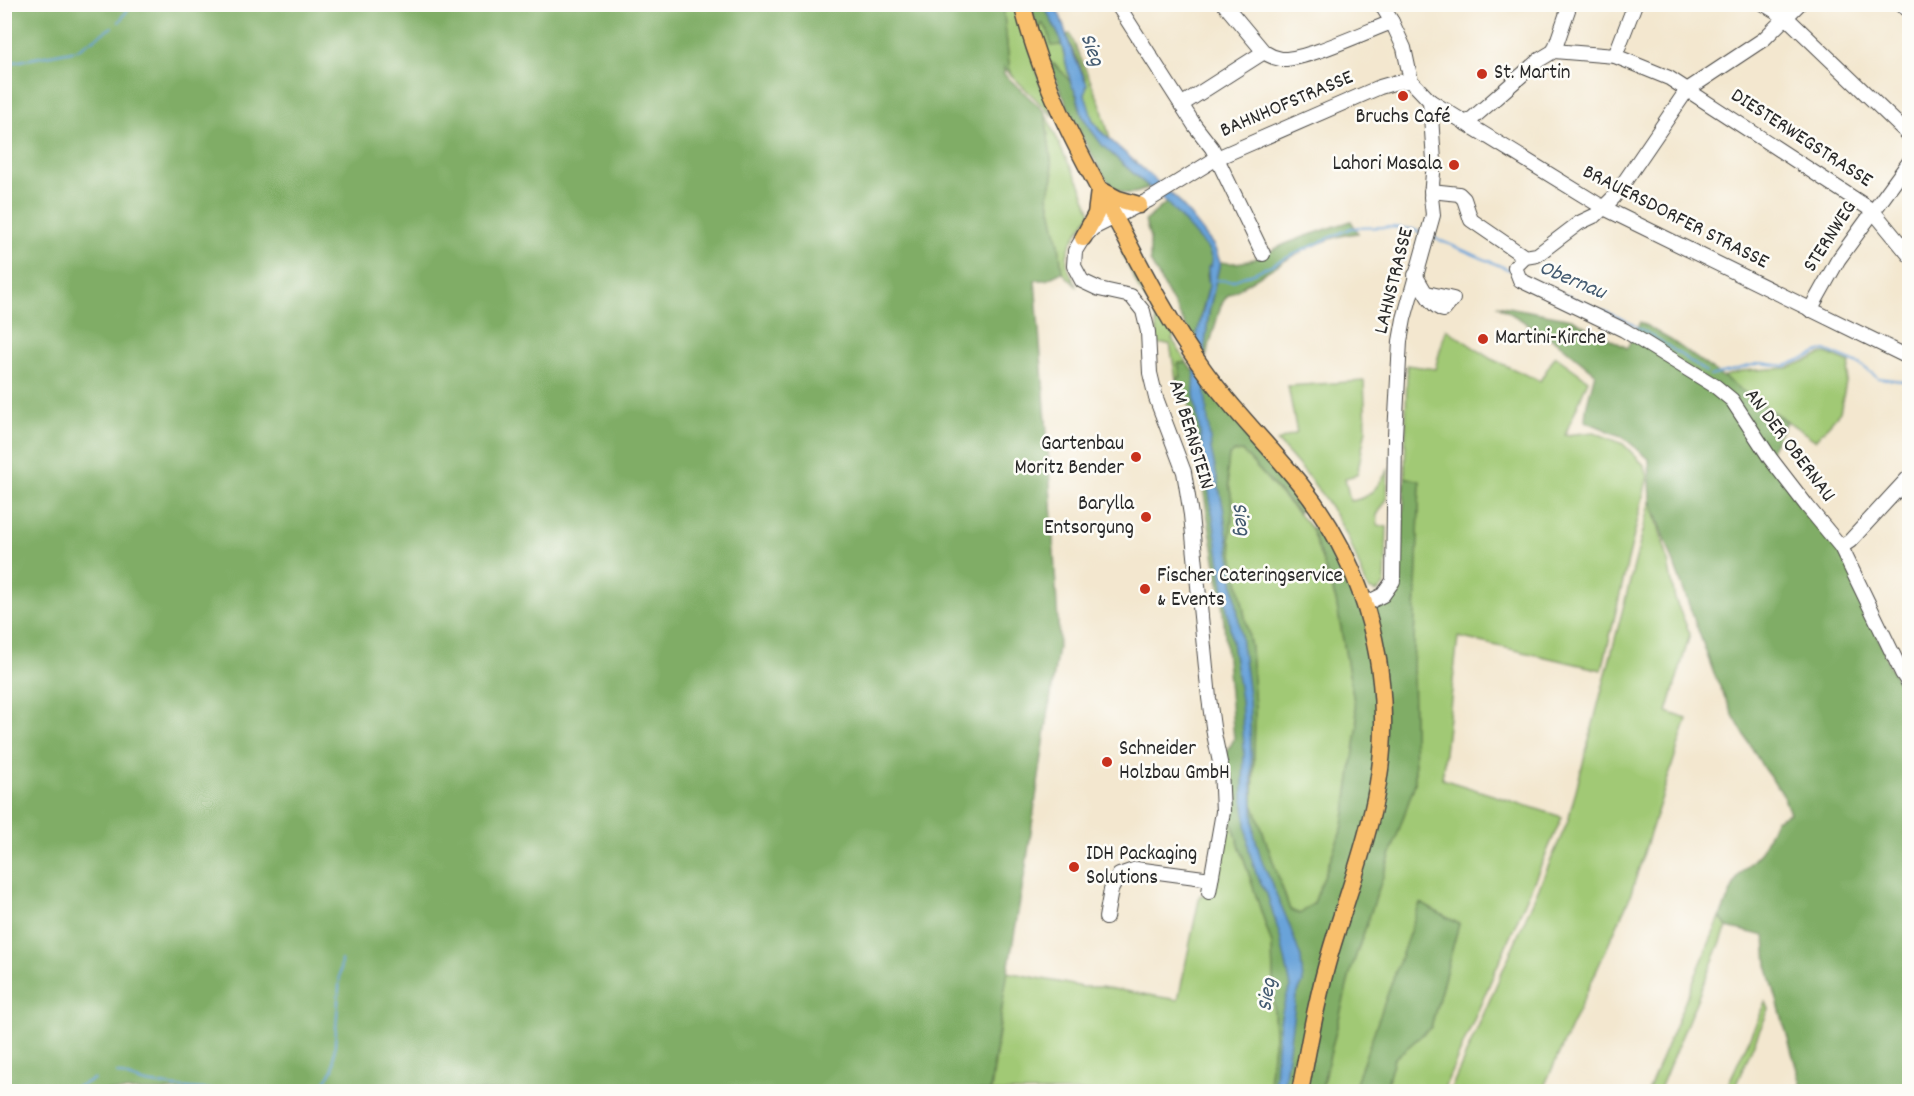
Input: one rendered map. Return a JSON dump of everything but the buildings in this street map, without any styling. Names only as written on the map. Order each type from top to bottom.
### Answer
[{"type":"main road","points":[[1022,4],[1046,84],[1098,189],[1178,334],[1203,370],[1316,505],[1336,537],[1354,574],[1372,627],[1381,676],[1383,736],[1380,774],[1369,830],[1323,978],[1300,1092]]},
{"type":"main road","points":[[1098,189],[1118,200],[1144,203]]},
{"type":"main road","points":[[1083,238],[1096,214],[1099,202],[1098,189]]},
{"type":"street","name":"BAHNHOFSTRASSE","points":[[1117,4],[1217,158],[1380,87],[1411,81]]},
{"type":"street","points":[[1224,4],[1264,52],[1271,57],[1283,59],[1303,56],[1392,22]]},
{"type":"street","points":[[1381,4],[1404,48],[1411,81],[1430,100]]},
{"type":"street","points":[[1466,124],[1539,60],[1554,51],[1570,4]]},
{"type":"street","points":[[1615,56],[1635,4]]},
{"type":"street","points":[[1764,4],[1787,18],[1910,136]]},
{"type":"street","points":[[1520,267],[1579,223],[1604,208],[1614,197],[1686,90],[1764,39],[1787,18],[1798,4]]},
{"type":"street","points":[[1900,4],[1910,11]]},
{"type":"street","name":"DIESTERWEGSTRASSE","points":[[1554,51],[1615,56],[1670,78],[1873,210],[1910,256]]},
{"type":"street","points":[[1181,105],[1264,52]]},
{"type":"street","name":"BRAUERSDORFER STRASSE","points":[[1430,100],[1604,208],[1910,358]]},
{"type":"street","name":"LAHNSTRASSE","points":[[1365,604],[1383,595],[1392,581],[1395,435],[1400,340],[1415,275],[1433,215],[1431,191],[1434,161],[1430,100]]},
{"type":"street","points":[[1083,238],[1093,228],[1144,203],[1217,158],[1263,254]]},
{"type":"street","name":"STERNWEG","points":[[1810,310],[1838,260],[1910,161]]},
{"type":"street","name":"AN DER OBERNAU","points":[[1431,191],[1459,194],[1464,199],[1471,220],[1520,267],[1520,280],[1624,330],[1715,386],[1731,400],[1770,458],[1841,547],[1910,685]]},
{"type":"street","name":"AM BERNSTEIN","points":[[1083,238],[1075,251],[1074,266],[1082,280],[1099,289],[1131,296],[1143,311],[1148,332],[1150,372],[1156,399],[1184,472],[1191,515],[1211,716],[1221,767],[1223,812],[1210,885],[1136,868],[1119,875],[1111,890],[1106,918]]},
{"type":"street","points":[[1415,275],[1427,293]]},
{"type":"street","points":[[1841,547],[1850,541],[1910,476]]},
{"type":"green space","points":[[5,4],[1003,5],[1010,74],[1004,67],[1004,74],[1045,112],[1053,177],[1048,196],[1059,244],[1062,272],[1046,280],[1035,280],[1059,640],[990,1091],[5,1091]]},
{"type":"green space","points":[[1003,5],[1017,5],[1043,92],[1053,116],[1010,74]]},
{"type":"green space","points":[[1030,5],[1044,5],[1060,38],[1061,45],[1051,46],[1048,30],[1042,23],[1038,31]]},
{"type":"green space","points":[[1041,23],[1061,45],[1061,42],[1071,84],[1056,65],[1048,62],[1038,31]]},
{"type":"green space","points":[[1070,34],[1100,103],[1110,139],[1090,115],[1086,103],[1086,82],[1067,35]]},
{"type":"green space","points":[[1048,62],[1062,72],[1069,81],[1090,129],[1114,156],[1149,187],[1137,192],[1125,193],[1109,183],[1090,151]]},
{"type":"green space","points":[[1045,112],[1079,182],[1091,213],[1068,250],[1068,267],[1076,286],[1062,272],[1059,244],[1048,196],[1053,177]]},
{"type":"green space","points":[[1167,202],[1208,249],[1212,259],[1207,275],[1209,286],[1196,344],[1150,261],[1150,238],[1145,221]]},
{"type":"green space","points":[[1351,221],[1358,233],[1325,241],[1308,248],[1227,296],[1221,305],[1206,357],[1204,353],[1209,312],[1220,262],[1248,261],[1296,240]]},
{"type":"green space","points":[[1123,249],[1141,287],[1174,336],[1172,339],[1187,363],[1178,363],[1181,377],[1176,379],[1170,344],[1157,344],[1156,319],[1139,289],[1123,254]]},
{"type":"green space","points":[[1497,305],[1572,319],[1627,348],[1640,322],[1672,341],[1786,422],[1770,452],[1838,546],[1890,667],[1909,700],[1909,1091],[1803,1091],[1767,965],[1765,936],[1727,927],[1720,917],[1738,876],[1761,852],[1775,820],[1790,813],[1782,793],[1764,769],[1734,717],[1714,674],[1651,500],[1649,459],[1623,437],[1585,421],[1595,373],[1560,344]]},
{"type":"green space","points":[[1446,329],[1491,359],[1540,381],[1555,356],[1588,380],[1565,435],[1594,432],[1623,444],[1644,465],[1648,476],[1602,670],[1458,637],[1442,779],[1562,817],[1443,1091],[1385,1091],[1394,1059],[1431,1027],[1459,924],[1420,903],[1364,1091],[1321,1092],[1351,970],[1415,783],[1413,668],[1420,482],[1405,477],[1407,365],[1435,369]]},
{"type":"green space","points":[[1826,353],[1850,363],[1840,412],[1815,440],[1722,377],[1741,371],[1787,368]]},
{"type":"green space","points":[[1178,363],[1187,363],[1305,503],[1299,513],[1242,451],[1229,455],[1227,473],[1233,506],[1230,539],[1251,648],[1255,709],[1253,804],[1290,910],[1300,914],[1314,903],[1343,826],[1358,724],[1336,600],[1311,528],[1322,527],[1362,613],[1392,600],[1400,585],[1405,477],[1420,481],[1413,668],[1415,783],[1351,970],[1321,1091],[1268,1091],[1275,1037],[1272,944],[1230,817],[1226,754],[1234,739],[1222,601],[1188,399],[1176,379],[1181,377]]},
{"type":"green space","points":[[1364,381],[1366,429],[1357,475],[1345,478],[1350,501],[1357,500],[1373,491],[1388,470],[1387,499],[1377,515],[1378,525],[1387,527],[1385,584],[1377,592],[1368,589],[1350,542],[1332,510],[1306,474],[1277,441],[1297,433],[1288,386]]},
{"type":"green space","points":[[1242,451],[1311,528],[1336,600],[1358,724],[1343,826],[1314,903],[1300,914],[1290,910],[1253,804],[1255,709],[1251,648],[1230,539],[1233,506],[1227,473],[1229,455]]},
{"type":"green space","points":[[1651,500],[1667,556],[1675,599],[1690,634],[1667,712],[1687,719],[1629,899],[1542,1091],[1450,1091],[1568,821]]},
{"type":"green space","points":[[1230,817],[1272,944],[1275,1037],[1268,1091],[991,1092],[1007,972],[1083,987],[1101,987],[1178,1000],[1200,895],[1214,895]]},
{"type":"green space","points":[[1420,903],[1459,924],[1431,1027],[1394,1059],[1385,1091],[1353,1091]]},
{"type":"green space","points":[[1720,917],[1727,927],[1659,1091],[1648,1091]]},
{"type":"green space","points":[[1766,1002],[1769,1009],[1733,1091],[1725,1091]]},
{"type":"water","points":[[1044,5],[1054,5],[1060,15],[1071,49],[1087,84],[1085,95],[1093,121],[1099,130],[1178,200],[1214,246],[1220,262],[1209,311],[1204,353],[1204,384],[1211,449],[1223,507],[1249,695],[1254,833],[1261,859],[1301,958],[1303,982],[1296,997],[1283,1091],[1274,1091],[1282,1010],[1291,987],[1280,936],[1267,894],[1257,876],[1249,851],[1243,796],[1244,748],[1241,700],[1194,394],[1196,339],[1209,286],[1208,267],[1211,266],[1212,259],[1208,249],[1167,203],[1103,146],[1089,127],[1082,115],[1077,95],[1071,84],[1060,38]]},
{"type":"waterway","points":[[119,22],[132,4]]},
{"type":"waterway","points":[[4,64],[77,50],[112,27]]},
{"type":"waterway","name":"Obernau","points":[[1214,280],[1232,281],[1256,272],[1351,228],[1392,227],[1412,229],[1424,234]]},
{"type":"waterway","name":"Obernau","points":[[1432,237],[1510,270]]},
{"type":"waterway","name":"Obernau","points":[[1564,294],[1625,320],[1706,372]]},
{"type":"waterway","name":"Obernau","points":[[1710,376],[1761,363],[1785,366],[1825,350],[1861,365],[1878,378],[1910,382]]},
{"type":"waterway","points":[[117,1073],[148,1083],[194,1089],[279,1090],[321,1087],[333,1070],[341,960]]},
{"type":"waterway","points":[[72,1089],[94,1079]]},
{"type":"place","name":"St. Martin","points":[[1482,74]]},
{"type":"place","name":"Bruchs Café","points":[[1403,96]]},
{"type":"place","name":"Lahori Masala","points":[[1454,165]]},
{"type":"place","name":"Martini-Kirche","points":[[1483,339]]},
{"type":"place","name":"Gartenbau Moritz Bender","points":[[1136,457]]},
{"type":"place","name":"Barylla Entsorgung","points":[[1146,517]]},
{"type":"place","name":"Fischer Cateringservice & Events","points":[[1145,589]]},
{"type":"place","name":"Schneider Holzbau GmbH","points":[[1107,762]]},
{"type":"place","name":"IDH Packaging Solutions","points":[[1074,867]]},
{"type":"water label","name":"Sieg","points":[[1091,50]]},
{"type":"water label","name":"Sieg","points":[[1240,519]]},
{"type":"water label","name":"Sieg","points":[[1268,995]]}]
